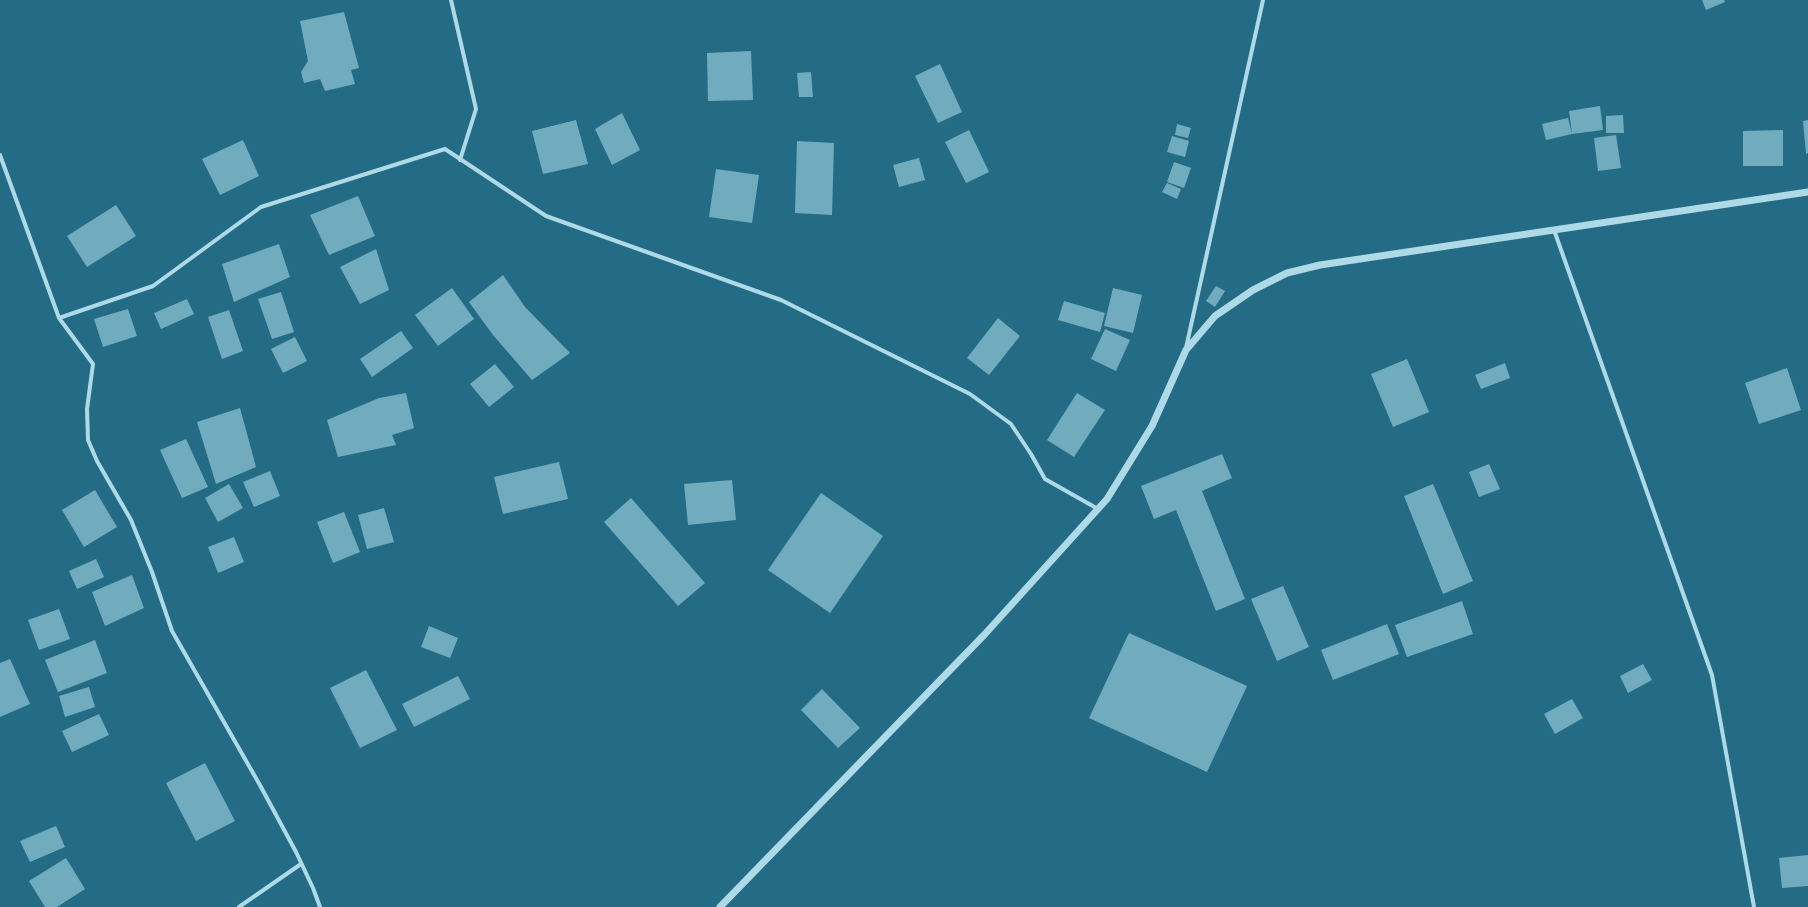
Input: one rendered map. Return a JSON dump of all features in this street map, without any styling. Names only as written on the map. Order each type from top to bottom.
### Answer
[{"type":"street","points":[[452,0],[476,109],[460,160]]},
{"type":"street","points":[[720,907],[985,634],[1107,499],[1152,426],[1186,350],[1263,0]]},
{"type":"street","points":[[60,318],[153,286],[261,207],[445,150],[546,216],[781,300],[970,394],[1011,424],[1031,454],[1045,479],[1098,509]]},
{"type":"street","points":[[0,155],[60,318],[93,364],[86,409],[88,440],[97,461],[131,520],[152,572],[172,631],[261,787],[313,888],[320,907]]},
{"type":"street","points":[[1186,350],[1215,316],[1253,290],[1287,273],[1320,265],[1808,192]]},
{"type":"street","points":[[1554,230],[1712,675],[1754,907]]},
{"type":"street","points":[[239,907],[301,864]]},
{"type":"building","points":[[1702,0],[1724,0],[1725,2],[1706,10]]},
{"type":"building","points":[[344,12],[359,68],[351,70],[355,84],[325,91],[320,79],[304,83],[301,72],[308,61],[300,21]]},
{"type":"building","points":[[751,51],[753,100],[708,101],[707,53]]},
{"type":"building","points":[[940,64],[962,112],[938,123],[915,76]]},
{"type":"building","points":[[811,72],[813,97],[799,97],[797,73]]},
{"type":"building","points":[[1600,106],[1603,130],[1572,134],[1569,111]]},
{"type":"building","points":[[622,113],[640,150],[612,165],[595,129]]},
{"type":"building","points":[[1623,115],[1624,133],[1606,133],[1606,116]]},
{"type":"building","points":[[1568,118],[1572,134],[1546,140],[1542,124]]},
{"type":"building","points":[[576,120],[588,164],[543,174],[532,131]]},
{"type":"building","points":[[1808,120],[1808,153],[1806,154],[1803,121]]},
{"type":"building","points":[[1177,124],[1191,128],[1188,138],[1175,135]]},
{"type":"building","points":[[969,130],[989,172],[966,183],[945,142]]},
{"type":"building","points":[[1783,130],[1783,166],[1743,166],[1743,131]]},
{"type":"building","points":[[1616,135],[1621,168],[1598,171],[1594,138]]},
{"type":"building","points":[[1172,136],[1189,141],[1185,157],[1167,152]]},
{"type":"building","points":[[243,140],[259,176],[220,195],[202,159]]},
{"type":"building","points":[[797,141],[834,143],[832,215],[795,213]]},
{"type":"building","points":[[919,158],[925,180],[899,187],[893,165]]},
{"type":"building","points":[[1174,162],[1191,168],[1184,188],[1167,182]]},
{"type":"building","points":[[716,169],[759,175],[752,223],[709,217]]},
{"type":"building","points":[[1167,183],[1181,189],[1177,199],[1162,192]]},
{"type":"building","points":[[358,196],[375,236],[329,255],[310,215]]},
{"type":"building","points":[[116,205],[136,236],[87,267],[67,236]]},
{"type":"building","points":[[279,244],[290,277],[234,302],[222,264]]},
{"type":"building","points":[[376,249],[389,290],[360,304],[340,267]]},
{"type":"building","points":[[503,275],[525,307],[570,353],[532,380],[493,335],[469,302]]},
{"type":"building","points":[[1216,286],[1225,291],[1215,307],[1206,301]]},
{"type":"building","points":[[452,288],[474,319],[438,346],[415,315]]},
{"type":"building","points":[[1113,288],[1142,295],[1133,333],[1104,326]]},
{"type":"building","points":[[281,292],[294,332],[272,339],[258,299]]},
{"type":"building","points":[[187,299],[194,314],[161,329],[154,313]]},
{"type":"building","points":[[1064,301],[1105,313],[1100,332],[1058,320]]},
{"type":"building","points":[[128,309],[137,336],[103,347],[94,319]]},
{"type":"building","points":[[229,310],[243,351],[222,359],[208,317]]},
{"type":"building","points":[[998,318],[1020,336],[989,375],[967,358]]},
{"type":"building","points":[[1105,329],[1130,340],[1116,371],[1091,359]]},
{"type":"building","points":[[401,331],[413,348],[372,377],[360,359]]},
{"type":"building","points":[[295,337],[307,361],[283,373],[271,349]]},
{"type":"building","points":[[1407,359],[1429,412],[1393,427],[1371,374]]},
{"type":"building","points":[[1505,363],[1510,378],[1481,389],[1475,375]]},
{"type":"building","points":[[495,364],[514,387],[489,407],[470,384]]},
{"type":"building","points":[[1787,368],[1801,410],[1759,424],[1745,383]]},
{"type":"building","points":[[406,393],[414,428],[392,435],[396,445],[338,457],[327,420],[379,398]]},
{"type":"building","points":[[1077,393],[1105,410],[1074,457],[1047,440]]},
{"type":"building","points":[[240,408],[256,467],[216,484],[197,422]]},
{"type":"building","points":[[186,439],[208,487],[182,498],[160,450]]},
{"type":"building","points":[[1222,454],[1232,478],[1202,491],[1245,599],[1216,611],[1176,510],[1154,519],[1141,486]]},
{"type":"building","points":[[559,462],[568,499],[503,514],[494,477]]},
{"type":"building","points":[[1489,464],[1500,489],[1479,497],[1469,472]]},
{"type":"building","points":[[270,471],[280,496],[254,507],[243,482]]},
{"type":"building","points":[[732,480],[736,520],[688,525],[684,484]]},
{"type":"building","points":[[229,484],[243,508],[218,522],[205,498]]},
{"type":"building","points":[[1433,484],[1473,581],[1443,594],[1404,496]]},
{"type":"building","points":[[95,490],[117,527],[84,547],[62,510]]},
{"type":"building","points":[[821,493],[883,536],[830,613],[768,570]]},
{"type":"building","points":[[631,498],[705,583],[678,606],[604,522]]},
{"type":"building","points":[[384,508],[394,542],[367,549],[358,515]]},
{"type":"building","points":[[344,512],[360,552],[333,563],[317,522]]},
{"type":"building","points":[[234,537],[244,562],[218,573],[208,547]]},
{"type":"building","points":[[96,559],[104,577],[77,589],[69,571]]},
{"type":"building","points":[[132,575],[144,608],[105,626],[92,592]]},
{"type":"building","points":[[1283,586],[1309,647],[1277,661],[1251,599]]},
{"type":"building","points":[[1462,601],[1473,634],[1407,657],[1395,625]]},
{"type":"building","points":[[59,609],[70,639],[39,650],[28,620]]},
{"type":"building","points":[[1387,624],[1399,654],[1333,680],[1321,650]]},
{"type":"building","points":[[429,626],[458,638],[450,658],[421,647]]},
{"type":"building","points":[[1129,633],[1247,686],[1207,772],[1089,718]]},
{"type":"building","points":[[95,640],[107,673],[58,692],[45,660]]},
{"type":"building","points":[[10,659],[30,704],[0,717],[0,663]]},
{"type":"building","points":[[1643,664],[1652,680],[1628,693],[1620,676]]},
{"type":"building","points":[[366,670],[397,730],[360,748],[330,688]]},
{"type":"building","points":[[458,676],[470,699],[414,727],[402,704]]},
{"type":"building","points":[[89,687],[95,707],[65,717],[59,696]]},
{"type":"building","points":[[822,689],[860,728],[838,748],[801,710]]},
{"type":"building","points":[[1572,699],[1583,718],[1555,734],[1544,714]]},
{"type":"building","points":[[99,714],[109,735],[72,752],[62,731]]},
{"type":"building","points":[[205,763],[235,821],[196,841],[166,783]]},
{"type":"building","points":[[56,826],[65,847],[30,862],[20,841]]},
{"type":"building","points":[[1808,855],[1808,886],[1782,888],[1779,858]]},
{"type":"building","points":[[66,858],[85,889],[57,907],[45,907],[29,881]]}]
